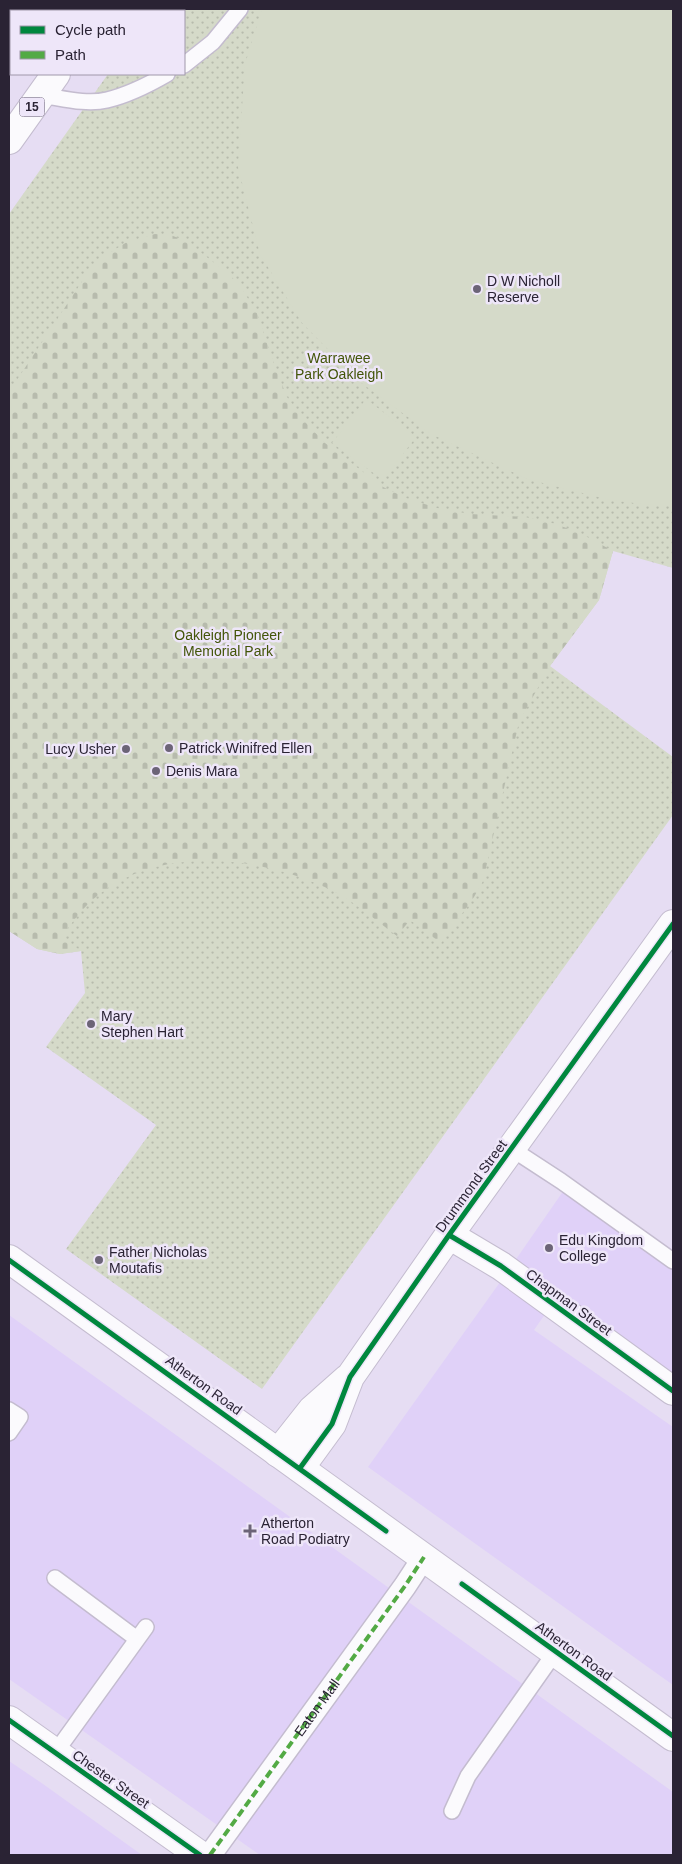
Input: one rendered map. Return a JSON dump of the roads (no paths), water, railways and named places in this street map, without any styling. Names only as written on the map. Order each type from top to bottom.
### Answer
[{"type":"main road","name":"15","points":[[9,140],[48,84]]},
{"type":"main road","name":"Drummond Street","points":[[289,1460],[312,1410],[350,1377],[449,1235],[673,924]]},
{"type":"main road","name":"Chapman Street","points":[[449,1235],[500,1266],[673,1391]]},
{"type":"main road","name":"Atherton Road","points":[[9,1259],[673,1737]]},
{"type":"main road","name":"Chester Street","points":[[9,1720],[200,1855]]},
{"type":"street","name":"Eaton Mall","points":[[210,1855],[424,1557]]},
{"type":"lane","points":[[185,63],[213,42],[240,9]]},
{"type":"lane","points":[[48,84],[83,101],[105,100],[135,91],[165,75]]},
{"type":"lane","points":[[512,1149],[561,1181],[673,1261]]},
{"type":"lane","points":[[9,1410],[20,1417],[9,1433]]},
{"type":"lane","points":[[55,1578],[141,1633],[55,1753]]},
{"type":"lane","points":[[452,1811],[468,1776],[556,1651]]},
{"type":"place","name":"D W Nicholl Reserve","points":[[477,289]]},
{"type":"place","name":"Patrick Winifred Ellen","points":[[169,748]]},
{"type":"place","name":"Lucy Usher","points":[[126,749]]},
{"type":"place","name":"Denis Mara","points":[[156,771]]},
{"type":"place","name":"Mary Stephen Hart","points":[[91,1024]]},
{"type":"place","name":"Edu Kingdom College","points":[[549,1248]]},
{"type":"place","name":"Father Nicholas Moutafis","points":[[99,1260]]},
{"type":"place","name":"Atherton Road Podiatry","points":[[250,1531]]},
{"type":"park label","name":"Warrawee Park Oakleigh","points":[[339,366]]},
{"type":"park label","name":"Oakleigh Pioneer Memorial Park","points":[[228,644]]}]
